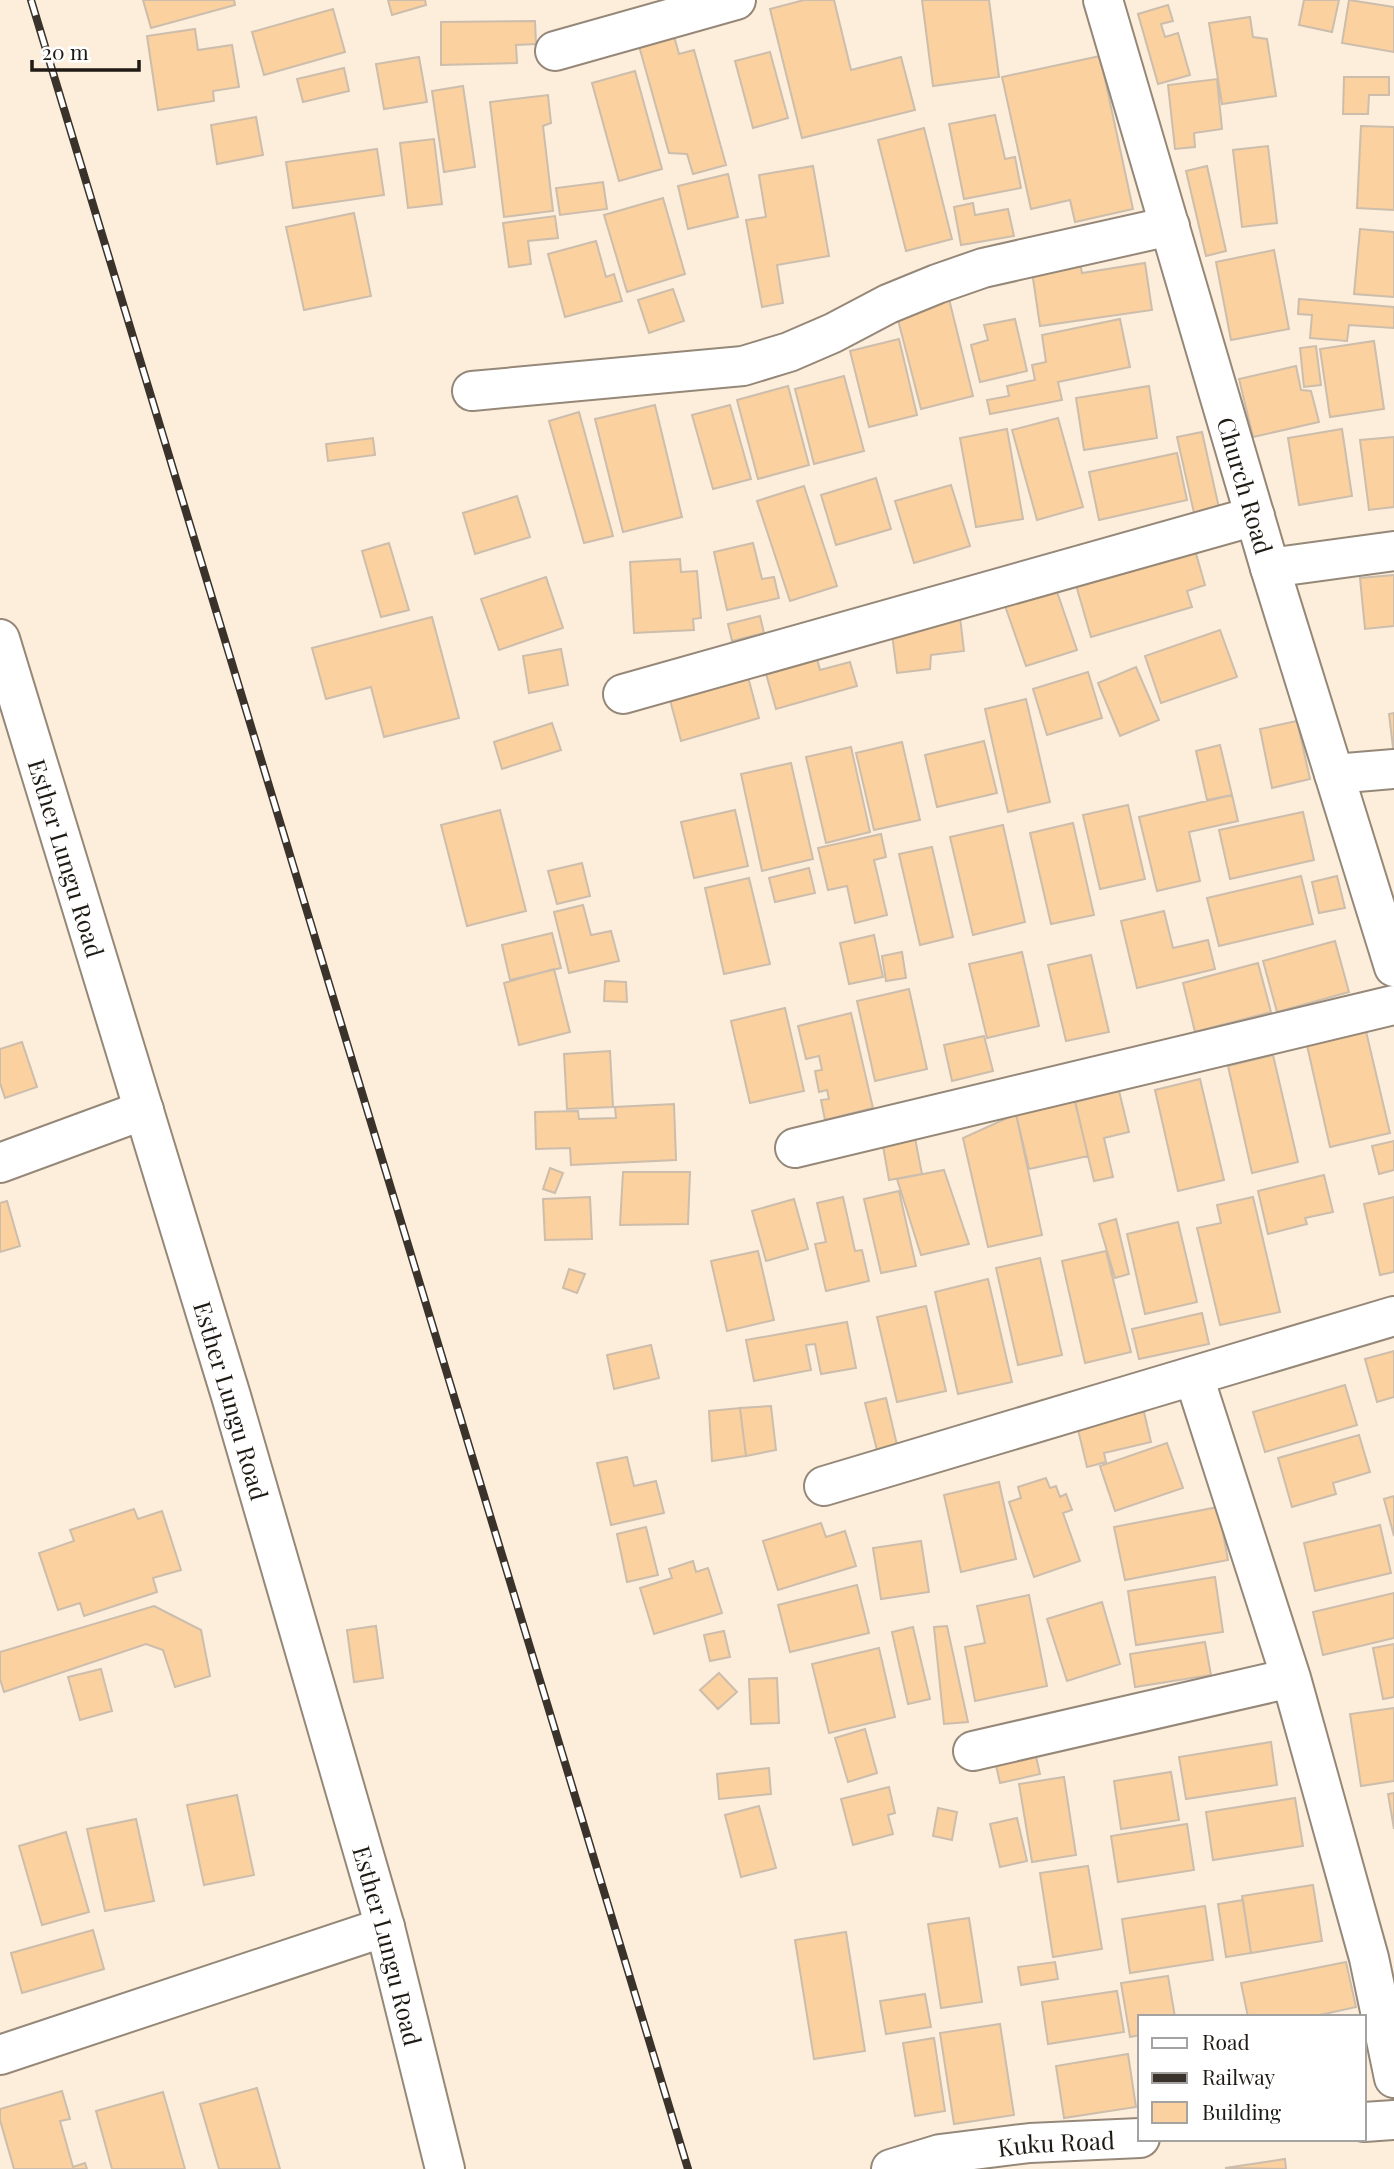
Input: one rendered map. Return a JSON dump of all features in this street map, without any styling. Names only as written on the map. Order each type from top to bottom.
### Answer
[{"type":"street","points":[[555,51],[736,0]]},
{"type":"street","name":"Church Road","points":[[1103,0],[1270,568],[1394,967]]},
{"type":"street","points":[[472,391],[743,366],[789,352],[888,304],[983,268],[1170,226]]},
{"type":"street","points":[[623,694],[1255,516]]},
{"type":"street","points":[[1270,568],[1394,551]]},
{"type":"street","name":"Esther Lungu Road","points":[[0,639],[231,1396],[385,1927],[444,2169]]},
{"type":"street","points":[[1334,774],[1394,769]]},
{"type":"street","points":[[795,1148],[1394,1005]]},
{"type":"street","points":[[0,1163],[144,1110]]},
{"type":"street","points":[[824,1486],[1394,1316]]},
{"type":"street","points":[[1194,1377],[1291,1678],[1369,1958],[1394,2078]]},
{"type":"street","points":[[973,1751],[1291,1678]]},
{"type":"street","points":[[0,2055],[385,1927]]},
{"type":"street","points":[[1366,2122],[1394,2120]]},
{"type":"street","name":"Kuku Road","points":[[891,2169],[940,2154],[1030,2143],[1138,2138]]},
{"type":"building","points":[[143,0],[234,0],[235,5],[151,28]]},
{"type":"building","points":[[388,0],[425,0],[426,5],[392,15]]},
{"type":"building","points":[[804,0],[834,0],[851,70],[901,57],[915,110],[802,138],[770,9]]},
{"type":"building","points":[[922,0],[989,0],[999,77],[933,86]]},
{"type":"building","points":[[1304,0],[1339,0],[1332,32],[1299,25]]},
{"type":"building","points":[[1349,0],[1394,7],[1394,52],[1342,43]]},
{"type":"building","points":[[1168,5],[1173,21],[1161,24],[1165,37],[1178,33],[1190,75],[1158,84],[1138,14]]},
{"type":"building","points":[[333,9],[345,52],[264,75],[252,32]]},
{"type":"building","points":[[1250,17],[1253,37],[1267,39],[1276,96],[1222,104],[1209,23]]},
{"type":"building","points":[[535,21],[536,44],[516,45],[517,63],[441,65],[441,22]]},
{"type":"building","points":[[195,29],[198,50],[232,45],[239,87],[213,91],[214,101],[158,110],[147,36]]},
{"type":"building","points":[[674,36],[679,54],[694,50],[726,165],[693,174],[687,154],[669,153],[639,46]]},
{"type":"building","points":[[770,52],[788,118],[753,128],[735,61]]},
{"type":"building","points":[[1100,56],[1133,209],[1075,222],[1070,200],[1031,209],[1002,77]]},
{"type":"building","points":[[419,57],[427,102],[384,109],[376,64]]},
{"type":"building","points":[[344,68],[349,91],[303,102],[297,79]]},
{"type":"building","points":[[635,71],[662,169],[619,181],[592,83]]},
{"type":"building","points":[[1344,77],[1389,77],[1389,95],[1369,95],[1368,114],[1343,114]]},
{"type":"building","points":[[1217,79],[1222,129],[1194,133],[1195,147],[1175,149],[1168,85]]},
{"type":"building","points":[[463,86],[475,167],[444,172],[432,91]]},
{"type":"building","points":[[548,95],[551,123],[543,126],[553,211],[504,217],[490,102]]},
{"type":"building","points":[[995,115],[1005,159],[1015,157],[1021,188],[964,199],[949,124]]},
{"type":"building","points":[[256,117],[263,155],[217,164],[211,125]]},
{"type":"building","points":[[1361,126],[1394,127],[1394,210],[1357,208]]},
{"type":"building","points":[[924,128],[952,239],[906,251],[878,140]]},
{"type":"building","points":[[434,139],[442,204],[408,208],[400,143]]},
{"type":"building","points":[[1268,146],[1277,223],[1242,227],[1233,150]]},
{"type":"building","points":[[377,149],[384,195],[293,208],[286,162]]},
{"type":"building","points":[[813,166],[829,256],[777,265],[783,303],[762,307],[746,220],[766,217],[759,175]]},
{"type":"building","points":[[1207,166],[1226,251],[1206,256],[1186,171]]},
{"type":"building","points":[[728,174],[738,217],[688,229],[678,186]]},
{"type":"building","points":[[603,182],[607,209],[560,215],[556,188]]},
{"type":"building","points":[[663,198],[685,274],[627,292],[604,215]]},
{"type":"building","points":[[973,203],[975,215],[1008,209],[1014,236],[961,245],[954,207]]},
{"type":"building","points":[[354,213],[371,296],[304,310],[286,227]]},
{"type":"building","points":[[555,216],[558,238],[528,241],[531,264],[509,267],[503,223]]},
{"type":"building","points":[[1360,229],[1394,232],[1394,297],[1354,294]]},
{"type":"building","points":[[596,241],[606,277],[614,274],[622,301],[565,317],[548,254]]},
{"type":"building","points":[[1274,250],[1289,329],[1231,340],[1216,262]]},
{"type":"building","points":[[1079,258],[1082,273],[1145,263],[1152,310],[1040,326],[1031,265]]},
{"type":"building","points":[[673,289],[684,321],[649,333],[638,300]]},
{"type":"building","points":[[949,299],[973,396],[921,409],[896,312]]},
{"type":"building","points":[[1299,299],[1394,307],[1394,328],[1349,325],[1347,341],[1310,338],[1312,315],[1298,314]]},
{"type":"building","points":[[1015,319],[1027,371],[980,382],[971,345],[988,340],[984,325]]},
{"type":"building","points":[[1120,319],[1130,367],[1058,382],[1062,400],[990,414],[987,400],[1009,396],[1007,386],[1035,380],[1032,365],[1046,362],[1042,335]]},
{"type":"building","points":[[899,339],[917,415],[869,427],[850,351]]},
{"type":"building","points":[[1374,341],[1384,409],[1330,417],[1320,349]]},
{"type":"building","points":[[1316,346],[1321,385],[1304,387],[1300,348]]},
{"type":"building","points":[[1296,366],[1301,390],[1311,391],[1319,422],[1253,437],[1239,379]]},
{"type":"building","points":[[844,376],[864,451],[814,464],[795,389]]},
{"type":"building","points":[[788,386],[809,465],[758,479],[737,400]]},
{"type":"building","points":[[1149,386],[1157,438],[1084,450],[1076,398]]},
{"type":"building","points":[[655,405],[682,517],[623,532],[595,419]]},
{"type":"building","points":[[730,405],[751,479],[713,489],[692,415]]},
{"type":"building","points":[[579,412],[613,536],[584,543],[549,421]]},
{"type":"building","points":[[1058,418],[1083,507],[1037,520],[1012,430]]},
{"type":"building","points":[[1007,429],[1023,519],[976,527],[960,438]]},
{"type":"building","points":[[1342,429],[1352,496],[1299,505],[1288,438]]},
{"type":"building","points":[[1202,432],[1219,508],[1194,513],[1177,437]]},
{"type":"building","points":[[1394,437],[1394,507],[1369,510],[1360,440]]},
{"type":"building","points":[[373,438],[375,455],[328,461],[326,444]]},
{"type":"building","points":[[1177,453],[1187,500],[1099,520],[1089,472]]},
{"type":"building","points":[[876,478],[891,529],[836,545],[821,495]]},
{"type":"building","points":[[951,485],[970,546],[914,563],[895,501]]},
{"type":"building","points":[[804,486],[837,586],[790,601],[757,501]]},
{"type":"building","points":[[517,496],[530,537],[475,554],[463,513]]},
{"type":"building","points":[[389,543],[409,610],[381,617],[362,551]]},
{"type":"building","points":[[753,543],[762,579],[774,577],[779,598],[727,610],[714,552]]},
{"type":"building","points":[[1195,550],[1205,585],[1187,591],[1192,607],[1091,637],[1076,585]]},
{"type":"building","points":[[680,559],[681,572],[697,571],[701,618],[693,619],[694,630],[634,633],[630,562]]},
{"type":"building","points":[[1394,575],[1394,626],[1365,629],[1360,578]]},
{"type":"building","points":[[546,577],[563,628],[499,650],[481,599]]},
{"type":"building","points":[[1055,586],[1077,650],[1026,666],[1004,603]]},
{"type":"building","points":[[760,616],[764,633],[732,641],[728,624]]},
{"type":"building","points":[[432,617],[459,718],[384,737],[371,687],[326,699],[312,648]]},
{"type":"building","points":[[960,617],[964,651],[931,655],[930,669],[897,673],[891,626]]},
{"type":"building","points":[[1220,630],[1237,677],[1161,703],[1145,656]]},
{"type":"building","points":[[814,648],[820,670],[850,662],[857,686],[776,709],[763,663]]},
{"type":"building","points":[[561,649],[568,685],[529,693],[523,656]]},
{"type":"building","points":[[1136,667],[1159,720],[1120,736],[1098,683]]},
{"type":"building","points":[[1088,672],[1102,718],[1047,735],[1033,689]]},
{"type":"building","points":[[748,677],[759,718],[681,741],[670,700]]},
{"type":"building","points":[[1026,699],[1050,802],[1008,812],[985,709]]},
{"type":"building","points":[[1394,713],[1394,756],[1389,714]]},
{"type":"building","points":[[1297,721],[1310,779],[1272,788],[1260,729]]},
{"type":"building","points":[[552,723],[561,750],[502,769],[494,742]]},
{"type":"building","points":[[984,741],[997,793],[937,807],[925,755]]},
{"type":"building","points":[[902,742],[920,820],[874,830],[856,753]]},
{"type":"building","points":[[1220,745],[1232,795],[1207,800],[1196,751]]},
{"type":"building","points":[[851,747],[870,832],[826,843],[806,757]]},
{"type":"building","points":[[791,763],[813,859],[762,871],[741,774]]},
{"type":"building","points":[[1232,795],[1238,821],[1189,832],[1200,881],[1157,891],[1139,817]]},
{"type":"building","points":[[1128,805],[1145,879],[1100,889],[1083,815]]},
{"type":"building","points":[[500,810],[526,911],[467,926],[441,825]]},
{"type":"building","points":[[735,810],[748,866],[694,878],[681,822]]},
{"type":"building","points":[[1303,812],[1314,860],[1230,879],[1219,830]]},
{"type":"building","points":[[1073,823],[1094,915],[1051,924],[1030,833]]},
{"type":"building","points":[[1003,825],[1025,922],[973,935],[950,837]]},
{"type":"building","points":[[881,834],[886,857],[874,860],[887,915],[855,923],[847,886],[828,890],[818,848]]},
{"type":"building","points":[[932,847],[953,937],[920,945],[899,854]]},
{"type":"building","points":[[582,863],[590,896],[557,904],[548,871]]},
{"type":"building","points":[[809,868],[815,893],[775,902],[769,878]]},
{"type":"building","points":[[1301,876],[1313,924],[1219,946],[1207,898]]},
{"type":"building","points":[[1337,876],[1345,908],[1319,913],[1312,882]]},
{"type":"building","points":[[749,878],[770,964],[724,974],[705,888]]},
{"type":"building","points":[[583,905],[591,935],[611,931],[619,961],[569,973],[554,912]]},
{"type":"building","points":[[1164,911],[1173,948],[1208,940],[1215,969],[1137,988],[1121,921]]},
{"type":"building","points":[[552,933],[561,968],[510,980],[502,945]]},
{"type":"building","points":[[874,935],[883,977],[849,984],[840,943]]},
{"type":"building","points":[[1335,941],[1349,992],[1277,1012],[1263,961]]},
{"type":"building","points":[[902,952],[906,978],[886,981],[882,956]]},
{"type":"building","points":[[1022,952],[1039,1026],[987,1038],[969,964]]},
{"type":"building","points":[[1091,955],[1109,1032],[1066,1041],[1048,965]]},
{"type":"building","points":[[1258,963],[1271,1012],[1195,1032],[1183,983]]},
{"type":"building","points":[[554,969],[570,1032],[519,1045],[504,983]]},
{"type":"building","points":[[605,981],[626,982],[627,1002],[604,1001]]},
{"type":"building","points":[[909,989],[927,1069],[875,1081],[857,1001]]},
{"type":"building","points":[[785,1008],[804,1091],[750,1103],[731,1021]]},
{"type":"building","points":[[851,1013],[873,1108],[825,1120],[821,1100],[829,1099],[827,1090],[819,1092],[815,1071],[822,1070],[819,1056],[806,1059],[798,1026]]},
{"type":"building","points":[[1365,1027],[1390,1133],[1330,1147],[1306,1041]]},
{"type":"building","points":[[984,1036],[993,1071],[952,1081],[944,1045]]},
{"type":"building","points":[[22,1042],[37,1087],[5,1098],[0,1083],[0,1049]]},
{"type":"building","points":[[610,1051],[613,1107],[567,1109],[564,1054]]},
{"type":"building","points":[[1273,1055],[1298,1162],[1252,1173],[1228,1066]]},
{"type":"building","points":[[1200,1079],[1224,1180],[1178,1191],[1155,1090]]},
{"type":"building","points":[[1119,1091],[1129,1132],[1104,1138],[1113,1177],[1094,1181],[1075,1102]]},
{"type":"building","points":[[1075,1101],[1088,1156],[1029,1169],[1016,1114]]},
{"type":"building","points":[[674,1104],[676,1160],[571,1165],[570,1148],[536,1149],[535,1112],[578,1111],[579,1119],[616,1118],[615,1107]]},
{"type":"building","points":[[1016,1114],[1042,1235],[988,1247],[963,1138]]},
{"type":"building","points":[[913,1128],[922,1174],[889,1180],[881,1135]]},
{"type":"building","points":[[1394,1141],[1394,1170],[1379,1174],[1372,1146]]},
{"type":"building","points":[[550,1168],[563,1173],[555,1193],[543,1189]]},
{"type":"building","points":[[944,1170],[969,1244],[921,1255],[897,1179]]},
{"type":"building","points":[[623,1172],[690,1172],[688,1224],[620,1225]]},
{"type":"building","points":[[1324,1175],[1333,1212],[1305,1218],[1307,1224],[1268,1234],[1258,1191]]},
{"type":"building","points":[[899,1191],[916,1266],[881,1273],[864,1199]]},
{"type":"building","points":[[590,1197],[592,1239],[545,1240],[543,1199]]},
{"type":"building","points":[[843,1197],[855,1251],[862,1250],[869,1281],[826,1291],[815,1244],[826,1242],[817,1203]]},
{"type":"building","points":[[1253,1197],[1280,1312],[1220,1325],[1197,1228],[1221,1223],[1217,1205]]},
{"type":"building","points":[[1394,1197],[1394,1272],[1380,1275],[1364,1204]]},
{"type":"building","points":[[794,1199],[808,1249],[766,1261],[752,1211]]},
{"type":"building","points":[[7,1201],[20,1246],[0,1252],[0,1203]]},
{"type":"building","points":[[1116,1219],[1129,1274],[1115,1278],[1099,1224]]},
{"type":"building","points":[[1178,1222],[1197,1302],[1145,1314],[1127,1234]]},
{"type":"building","points":[[758,1251],[774,1320],[727,1331],[711,1261]]},
{"type":"building","points":[[1106,1251],[1131,1352],[1085,1363],[1062,1261]]},
{"type":"building","points":[[1040,1258],[1062,1355],[1018,1365],[996,1268]]},
{"type":"building","points":[[569,1269],[585,1274],[577,1293],[563,1288]]},
{"type":"building","points":[[988,1279],[1012,1382],[958,1394],[935,1292]]},
{"type":"building","points":[[926,1306],[946,1391],[897,1402],[877,1317]]},
{"type":"building","points":[[1202,1313],[1209,1344],[1139,1359],[1132,1329]]},
{"type":"building","points":[[847,1322],[856,1368],[821,1374],[815,1344],[806,1345],[811,1370],[754,1381],[746,1340]]},
{"type":"building","points":[[651,1345],[659,1378],[614,1389],[607,1355]]},
{"type":"building","points":[[1394,1351],[1394,1397],[1377,1402],[1365,1359]]},
{"type":"building","points":[[1345,1385],[1357,1425],[1265,1452],[1253,1412]]},
{"type":"building","points":[[886,1398],[897,1445],[877,1450],[865,1403]]},
{"type":"building","points":[[771,1406],[776,1450],[746,1456],[740,1408]]},
{"type":"building","points":[[740,1408],[746,1456],[712,1461],[709,1411]]},
{"type":"building","points":[[1144,1412],[1151,1442],[1104,1453],[1106,1462],[1087,1467],[1074,1413],[1129,1415]]},
{"type":"building","points":[[1359,1435],[1370,1472],[1333,1483],[1336,1494],[1292,1507],[1278,1458]]},
{"type":"building","points":[[1167,1443],[1183,1488],[1115,1511],[1100,1466]]},
{"type":"building","points":[[627,1457],[634,1486],[656,1481],[664,1513],[611,1525],[597,1463]]},
{"type":"building","points":[[1046,1478],[1050,1488],[1056,1486],[1060,1497],[1066,1494],[1072,1510],[1063,1513],[1080,1561],[1034,1577],[1009,1502],[1021,1498],[1018,1487]]},
{"type":"building","points":[[999,1482],[1016,1559],[961,1572],[944,1495]]},
{"type":"building","points":[[1394,1496],[1394,1536],[1384,1499]]},
{"type":"building","points":[[1218,1507],[1228,1560],[1125,1580],[1114,1527]]},
{"type":"building","points":[[134,1509],[138,1519],[162,1511],[181,1570],[153,1578],[157,1592],[84,1616],[80,1603],[58,1610],[39,1553],[74,1541],[70,1530]]},
{"type":"building","points":[[821,1523],[826,1537],[845,1531],[856,1566],[778,1590],[763,1541]]},
{"type":"building","points":[[1380,1525],[1391,1573],[1315,1591],[1304,1543]]},
{"type":"building","points":[[646,1527],[658,1575],[627,1582],[617,1534]]},
{"type":"building","points":[[921,1541],[929,1592],[881,1599],[873,1548]]},
{"type":"building","points":[[693,1561],[696,1572],[708,1568],[722,1613],[654,1634],[640,1588],[672,1578],[669,1569]]},
{"type":"building","points":[[1215,1577],[1223,1632],[1136,1645],[1128,1591]]},
{"type":"building","points":[[857,1585],[869,1633],[790,1652],[778,1605]]},
{"type":"building","points":[[1394,1593],[1394,1638],[1323,1655],[1313,1612]]},
{"type":"building","points":[[1029,1595],[1047,1686],[975,1701],[965,1647],[985,1643],[977,1606]]},
{"type":"building","points":[[1102,1602],[1120,1664],[1067,1681],[1047,1619]]},
{"type":"building","points":[[154,1606],[201,1630],[210,1676],[175,1687],[163,1650],[146,1644],[4,1692],[0,1679],[0,1652]]},
{"type":"building","points":[[376,1626],[383,1678],[354,1682],[347,1630]]},
{"type":"building","points":[[947,1626],[968,1722],[944,1724],[934,1627]]},
{"type":"building","points":[[913,1627],[930,1699],[908,1704],[892,1632]]},
{"type":"building","points":[[724,1631],[730,1657],[710,1661],[704,1635]]},
{"type":"building","points":[[1205,1642],[1211,1675],[1135,1687],[1130,1654]]},
{"type":"building","points":[[1394,1644],[1394,1697],[1383,1699],[1373,1648]]},
{"type":"building","points":[[879,1648],[895,1717],[829,1733],[812,1664]]},
{"type":"building","points":[[101,1669],[112,1711],[80,1720],[68,1677]]},
{"type":"building","points":[[719,1673],[737,1692],[718,1709],[700,1690]]},
{"type":"building","points":[[777,1678],[779,1723],[751,1724],[749,1679]]},
{"type":"building","points":[[1394,1708],[1394,1781],[1361,1786],[1350,1714]]},
{"type":"building","points":[[865,1729],[877,1773],[848,1782],[835,1738]]},
{"type":"building","points":[[1271,1742],[1277,1785],[1186,1799],[1179,1757]]},
{"type":"building","points":[[1035,1752],[1040,1774],[1000,1783],[995,1761]]},
{"type":"building","points":[[769,1768],[771,1794],[719,1799],[717,1774]]},
{"type":"building","points":[[1171,1772],[1179,1820],[1121,1829],[1114,1781]]},
{"type":"building","points":[[1064,1777],[1076,1855],[1032,1862],[1019,1784]]},
{"type":"building","points":[[889,1787],[895,1813],[888,1815],[893,1834],[853,1845],[841,1799]]},
{"type":"building","points":[[1394,1793],[1394,1829],[1388,1794]]},
{"type":"building","points":[[237,1795],[254,1875],[204,1885],[187,1805]]},
{"type":"building","points":[[1295,1798],[1303,1846],[1213,1860],[1206,1812]]},
{"type":"building","points":[[759,1806],[776,1868],[741,1877],[725,1815]]},
{"type":"building","points":[[938,1808],[957,1812],[952,1840],[933,1836]]},
{"type":"building","points":[[1017,1818],[1027,1861],[1000,1867],[990,1824]]},
{"type":"building","points":[[136,1819],[154,1901],[105,1911],[87,1829]]},
{"type":"building","points":[[1187,1824],[1194,1870],[1118,1882],[1111,1836]]},
{"type":"building","points":[[66,1832],[89,1912],[42,1925],[19,1846]]},
{"type":"building","points":[[1088,1866],[1102,1949],[1053,1957],[1040,1873]]},
{"type":"building","points":[[1313,1885],[1322,1941],[1251,1953],[1242,1896]]},
{"type":"building","points":[[1243,1900],[1251,1953],[1226,1957],[1218,1904]]},
{"type":"building","points":[[1205,1906],[1213,1960],[1130,1973],[1122,1919]]},
{"type":"building","points":[[969,1918],[982,2002],[941,2008],[928,1924]]},
{"type":"building","points":[[93,1930],[104,1969],[22,1993],[11,1953]]},
{"type":"building","points":[[846,1932],[865,2051],[814,2059],[795,1940]]},
{"type":"building","points":[[1055,1962],[1058,1979],[1021,1985],[1018,1967]]},
{"type":"building","points":[[1346,1962],[1356,2007],[1320,2015],[1248,2015],[1241,1983]]},
{"type":"building","points":[[1168,1976],[1175,2015],[1138,2015],[1138,2035],[1130,2037],[1121,1983]]},
{"type":"building","points":[[1117,1991],[1124,2032],[1048,2044],[1042,2002]]},
{"type":"building","points":[[925,1994],[931,2027],[886,2034],[880,2001]]},
{"type":"building","points":[[1000,2024],[1014,2115],[954,2124],[940,2033]]},
{"type":"building","points":[[934,2038],[945,2111],[915,2116],[903,2043]]},
{"type":"building","points":[[1128,2054],[1136,2107],[1064,2118],[1056,2066]]},
{"type":"building","points":[[257,2088],[280,2169],[219,2169],[200,2104]]},
{"type":"building","points":[[62,2091],[70,2119],[60,2121],[73,2167],[85,2163],[87,2169],[14,2169],[0,2120],[0,2109]]},
{"type":"building","points":[[163,2092],[185,2169],[112,2169],[96,2111]]},
{"type":"building","points":[[1285,2159],[1286,2169],[1225,2168]]},
{"type":"railway","points":[[31,0],[688,2169]]}]
